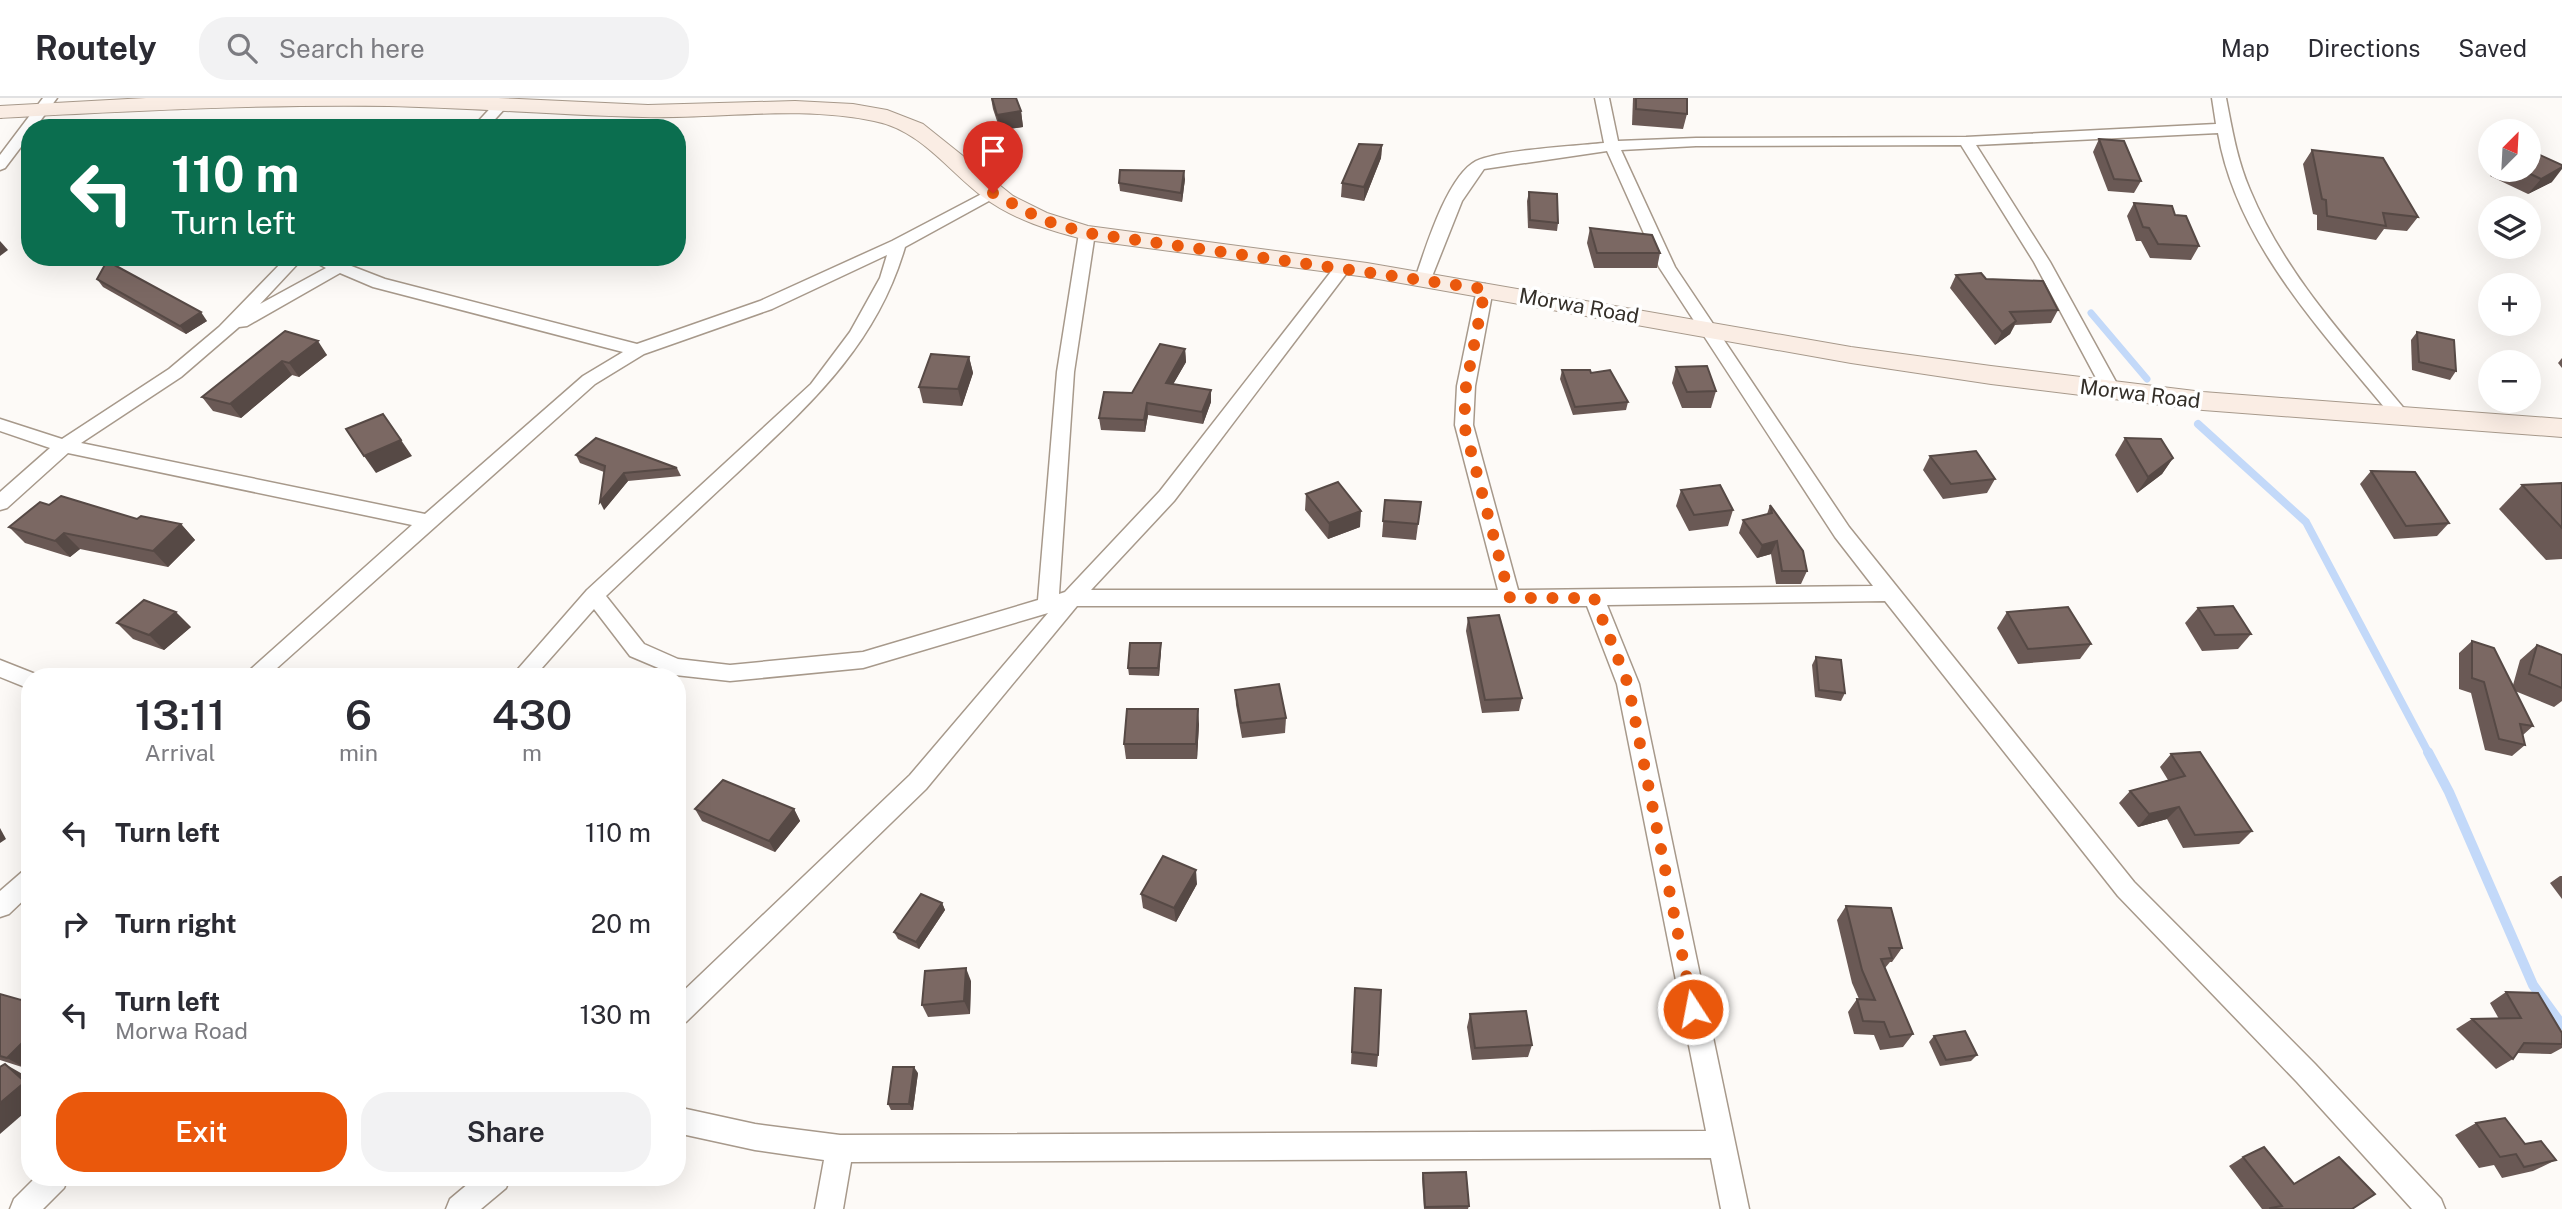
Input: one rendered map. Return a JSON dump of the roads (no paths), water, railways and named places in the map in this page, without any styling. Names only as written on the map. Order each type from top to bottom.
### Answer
[{"type":"main road","name":"Morwa Road","points":[[0,112],[47,104],[248,101],[502,104],[681,112],[816,110],[879,115],[897,120],[937,142],[993,193],[1043,220],[1087,233],[1423,279],[1851,355],[2112,391],[2562,428]]},
{"type":"street","points":[[1602,98],[1612,146],[1667,267],[1842,532],[2126,889],[2306,1073],[2431,1209]]},
{"type":"street","points":[[2219,98],[2225,128],[2252,218],[2280,265],[2401,416]]},
{"type":"street","points":[[35,119],[47,104]]},
{"type":"street","points":[[488,119],[502,104]]},
{"type":"street","points":[[1423,279],[1439,232],[1471,174],[1479,166],[1612,146],[1708,142],[1966,141],[2225,128]]},
{"type":"street","points":[[0,165],[21,138]]},
{"type":"street","points":[[1966,141],[2042,262],[2112,391]]},
{"type":"street","points":[[263,668],[426,521],[589,380],[638,350],[766,305],[898,244],[993,193]]},
{"type":"street","points":[[1048,605],[1057,447],[1072,304],[1087,233]]},
{"type":"street","points":[[530,668],[594,595],[817,388],[857,334],[888,278],[898,244]]},
{"type":"street","points":[[0,503],[64,446],[175,373],[225,331],[287,266]]},
{"type":"street","points":[[333,266],[379,282],[638,350]]},
{"type":"street","points":[[686,1003],[918,782],[1072,598],[1167,496],[1343,267]]},
{"type":"street","points":[[225,331],[337,268]]},
{"type":"street","points":[[1485,289],[1466,386],[1464,425],[1510,598]]},
{"type":"street","points":[[0,425],[64,446],[426,521]]},
{"type":"street","points":[[686,668],[730,673],[863,660],[1072,598],[1594,598],[1889,593]]},
{"type":"street","points":[[594,595],[637,650],[675,667],[684,668]]},
{"type":"street","points":[[1594,598],[1628,684],[1735,1209]]},
{"type":"street","points":[[0,668],[21,677]]},
{"type":"street","points":[[0,906],[21,887]]},
{"type":"street","points":[[686,1122],[755,1137],[840,1149],[1722,1144]]},
{"type":"street","points":[[830,1209],[840,1149]]},
{"type":"street","points":[[24,1209],[46,1186]]},
{"type":"street","points":[[460,1209],[487,1186]]},
{"type":"waterway","points":[[2091,313],[2147,379]]},
{"type":"waterway","points":[[2198,424],[2306,522],[2429,754]]},
{"type":"waterway","points":[[2428,752],[2449,792],[2533,985],[2562,1025]]}]
